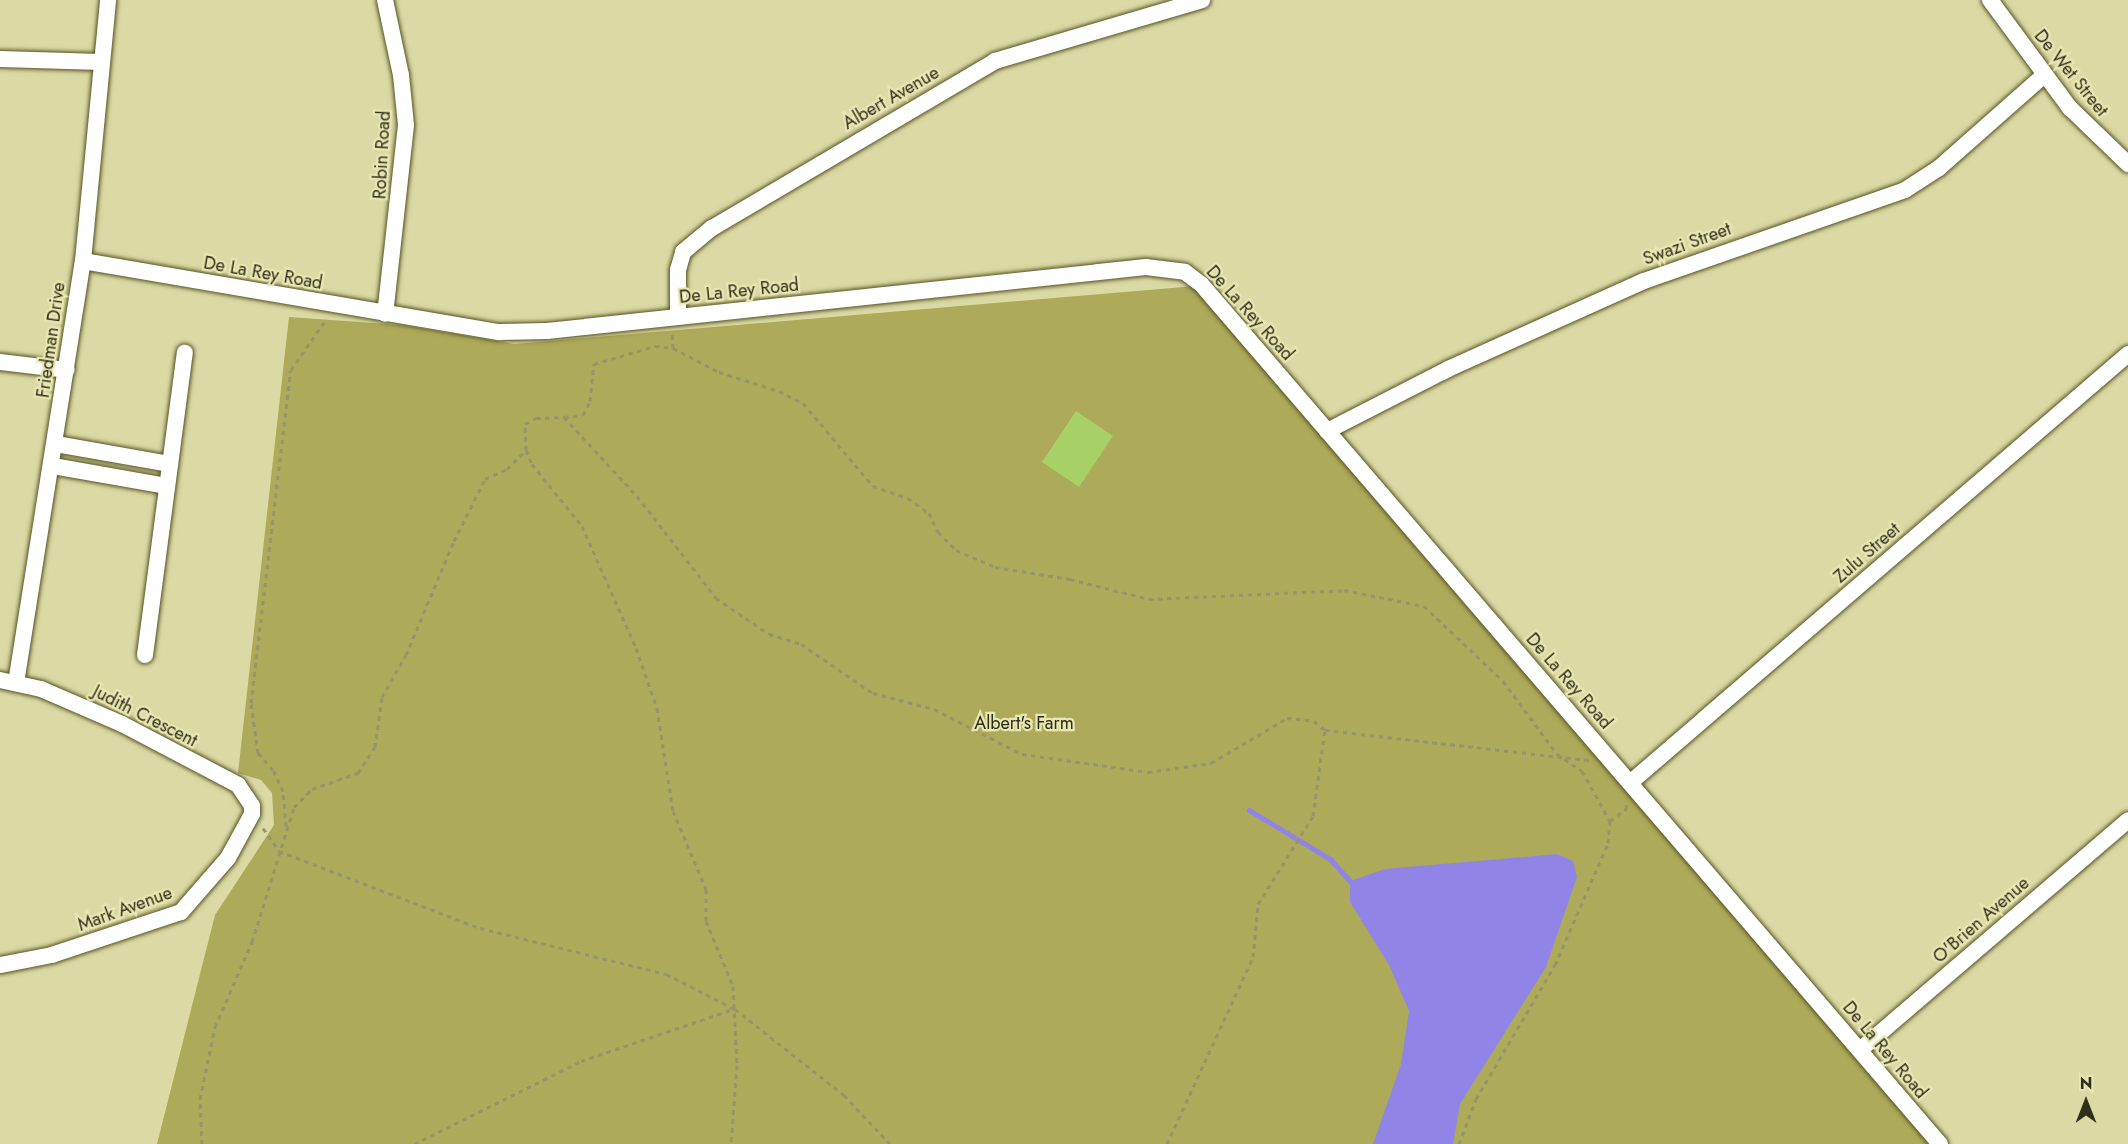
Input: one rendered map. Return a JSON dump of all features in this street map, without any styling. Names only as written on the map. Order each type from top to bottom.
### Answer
[{"type":"street","name":"Friedman Drive","points":[[8,681],[52,466],[67,370],[83,261],[108,0]]},
{"type":"street","name":"Robin Road","points":[[385,0],[401,75],[406,125],[385,314]]},
{"type":"street","name":"Albert Avenue","points":[[678,317],[678,270],[683,252],[712,228],[995,61],[1202,0]]},
{"type":"street","name":"De Wet Street","points":[[1990,0],[2070,108],[2128,164]]},
{"type":"street","points":[[0,59],[102,62]]},
{"type":"street","name":"Swazi Street","points":[[1327,430],[1448,369],[1644,281],[1905,190],[1939,168],[2044,75]]},
{"type":"street","name":"De La Rey Road","points":[[83,261],[500,332],[547,331],[1146,267],[1174,268],[1201,284],[1940,1144]]},
{"type":"street","points":[[145,655],[185,353]]},
{"type":"street","name":"Zulu Street","points":[[1631,782],[2128,354]]},
{"type":"street","points":[[0,362],[67,370]]},
{"type":"street","points":[[56,444],[170,464]]},
{"type":"street","points":[[132,480],[135,458]]},
{"type":"street","points":[[52,466],[167,486]]},
{"type":"street","name":"Judith Crescent","points":[[8,681],[122,724],[238,785],[251,801],[252,814]]},
{"type":"street","name":"Mark Avenue","points":[[0,965],[52,955],[181,912],[228,858],[252,814]]},
{"type":"street","name":"O'Brien Avenue","points":[[1860,1050],[2128,820]]},
{"type":"path","points":[[286,827],[283,791],[273,770],[258,753],[251,703],[291,370],[326,324],[330,304]]},
{"type":"path","points":[[674,348],[672,331],[678,317]]},
{"type":"path","points":[[731,1144],[737,1065],[733,986],[705,921],[705,889],[673,811],[657,708],[636,648],[582,526],[532,464],[526,450],[525,424],[536,418],[582,415],[590,400],[594,364],[655,346],[674,348],[719,372],[768,387],[803,403],[873,486],[908,498],[929,513],[938,532],[956,550],[995,567],[1070,579],[1149,598],[1344,590],[1424,606],[1503,681],[1557,754],[1582,771],[1610,821],[1608,843],[1555,965],[1476,1099],[1459,1144]]},
{"type":"path","points":[[564,417],[636,496],[716,598],[769,634],[801,644],[873,693],[934,709],[1022,754],[1148,772],[1211,763],[1287,718],[1314,721],[1325,730],[1557,754],[1616,765]]},
{"type":"path","points":[[202,1144],[200,1100],[215,1027],[252,942],[294,807],[312,789],[358,773],[375,747],[382,697],[406,655],[485,479],[507,469],[526,450]]},
{"type":"path","points":[[1167,1144],[1254,957],[1258,904],[1313,816],[1325,730]]},
{"type":"path","points":[[1610,821],[1626,808],[1631,782]]},
{"type":"path","points":[[252,814],[279,851],[480,928],[666,974],[735,1009],[844,1095],[890,1144]]},
{"type":"path","points":[[414,1144],[580,1061],[735,1009]]},
{"type":"green space","name":"Albert's Farm","points":[[1195,286],[1932,1144],[157,1144],[215,915],[274,825],[272,793],[261,780],[238,773],[289,317],[401,325],[514,344]]},
{"type":"shaded area","points":[[1557,854],[1573,861],[1577,877],[1546,967],[1460,1104],[1453,1144],[1373,1144],[1401,1064],[1409,1011],[1389,965],[1350,902],[1350,881],[1385,869]]},
{"type":"building","points":[[1076,411],[1113,436],[1079,487],[1042,462]]},
{"type":"waterway","points":[[1249,810],[1330,859],[1350,881]]}]
